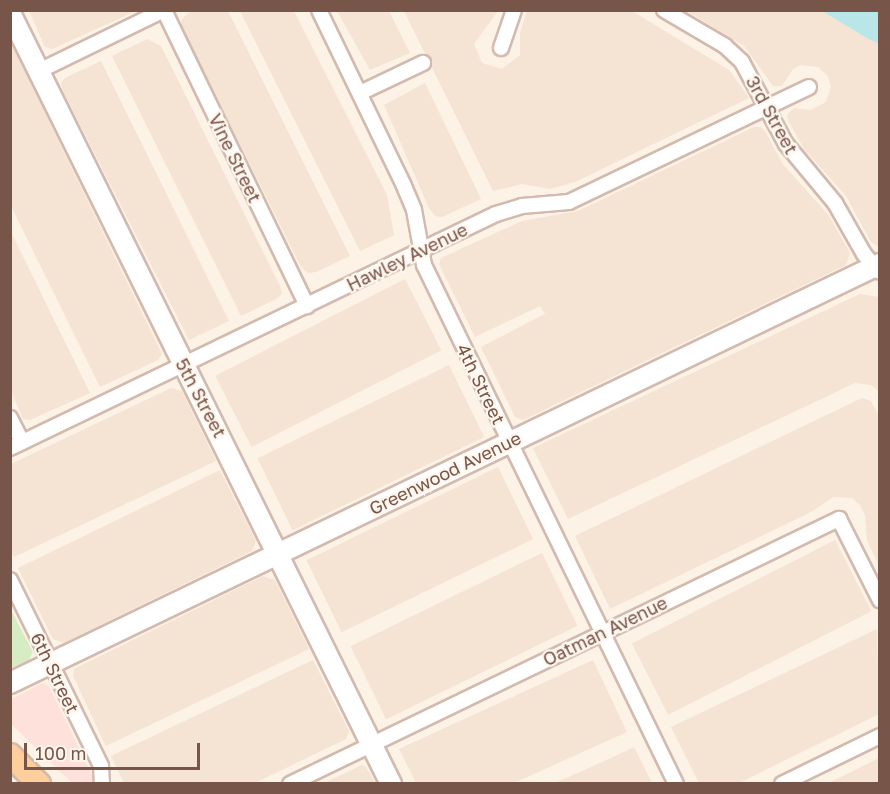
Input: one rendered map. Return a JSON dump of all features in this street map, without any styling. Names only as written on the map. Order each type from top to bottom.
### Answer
[{"type":"main road","points":[[10,755],[39,783]]},
{"type":"street","name":"4th Street","points":[[319,10],[414,210],[420,251],[509,442],[676,783]]},
{"type":"street","points":[[501,48],[514,10]]},
{"type":"street","name":"3rd Street","points":[[664,10],[725,46],[742,62],[786,144],[835,203],[878,268]]},
{"type":"street","points":[[39,71],[164,11]]},
{"type":"street","name":"Vine Street","points":[[164,11],[307,306]]},
{"type":"street","name":"5th Street","points":[[10,13],[391,783]]},
{"type":"street","points":[[360,93],[423,63]]},
{"type":"street","name":"Hawley Avenue","points":[[16,445],[508,209],[556,205],[582,196],[809,87]]},
{"type":"street","name":"Greenwood Avenue","points":[[10,683],[509,442],[878,268]]},
{"type":"street","points":[[10,418],[16,445]]},
{"type":"street","name":"Oatman Avenue","points":[[290,783],[839,519],[879,600]]},
{"type":"street","name":"6th Street","points":[[10,580],[101,766],[113,783]]},
{"type":"street","points":[[782,783],[879,736]]},
{"type":"street","name":"6th Street","points":[[101,766],[102,783]]},
{"type":"shaded area","points":[[29,11],[136,11],[52,49],[45,47]]},
{"type":"shaded area","points":[[191,11],[228,11],[350,256],[316,272],[308,273],[301,267],[182,28],[181,20]]},
{"type":"shaded area","points":[[240,11],[294,11],[387,195],[394,235],[360,251]]},
{"type":"shaded area","points":[[337,11],[389,11],[410,53],[370,70]]},
{"type":"shaded area","points":[[404,11],[498,11],[474,44],[482,63],[502,69],[520,55],[520,33],[527,11],[632,11],[729,70],[749,98],[575,182],[550,189],[522,184],[493,191]]},
{"type":"shaded area","points":[[687,11],[822,11],[879,44],[879,247],[871,242],[846,196],[804,149],[788,120],[787,115],[794,108],[811,110],[826,102],[831,87],[828,76],[818,67],[800,65],[793,69],[782,86],[773,86],[744,46]]},
{"type":"shaded area","points":[[147,39],[161,46],[280,286],[282,294],[276,299],[241,316],[112,56]]},
{"type":"shaded area","points":[[11,43],[162,354],[158,360],[100,387],[11,206]]},
{"type":"shaded area","points":[[101,61],[229,321],[189,340],[63,91],[61,83],[65,78]]},
{"type":"shaded area","points":[[425,83],[481,199],[442,217],[435,216],[429,208],[384,105]]},
{"type":"shaded area","points":[[754,127],[761,127],[782,163],[829,216],[850,253],[846,265],[523,420],[515,417],[481,347],[545,314],[540,306],[475,337],[439,264],[441,258],[522,221],[578,211]]},
{"type":"shaded area","points":[[11,232],[90,393],[30,420],[23,419],[11,391]]},
{"type":"shaded area","points":[[405,279],[441,350],[252,447],[215,376]]},
{"type":"shaded area","points":[[860,294],[879,297],[879,391],[871,385],[855,383],[568,519],[533,448]]},
{"type":"shaded area","points":[[449,365],[484,437],[293,530],[258,458]]},
{"type":"shaded area","points":[[171,388],[182,391],[216,461],[14,557],[10,550],[11,464]]},
{"type":"shaded area","points":[[862,398],[871,401],[879,416],[879,566],[867,540],[865,515],[860,505],[852,498],[833,497],[811,512],[610,609],[575,536]]},
{"type":"shaded area","points":[[498,467],[533,539],[342,632],[307,560]]},
{"type":"shaded area","points":[[220,470],[256,541],[252,551],[63,643],[53,639],[18,568]]},
{"type":"shaded area","points":[[835,540],[871,611],[668,715],[632,644]]},
{"type":"shaded area","points":[[542,553],[578,626],[386,719],[351,646]]},
{"type":"shaded area","points":[[263,576],[275,580],[309,649],[106,746],[73,676],[74,669]]},
{"type":"shaded area","points":[[877,629],[879,714],[739,783],[699,783],[671,727]]},
{"type":"shaded area","points":[[313,660],[349,731],[346,739],[255,783],[124,783],[111,756]]},
{"type":"shaded area","points":[[593,660],[627,732],[514,783],[416,783],[399,749]]},
{"type":"shaded area","points":[[43,683],[49,686],[93,777],[92,783],[72,783],[11,724],[11,699]]},
{"type":"shaded area","points":[[634,747],[652,783],[555,783],[611,758]]},
{"type":"shaded area","points":[[879,758],[879,783],[828,783],[843,776]]},
{"type":"shaded area","points":[[362,765],[366,767],[375,783],[324,783]]},
{"type":"green space","points":[[10,608],[33,652],[29,660],[11,668]]},
{"type":"water","points":[[822,11],[879,11],[879,44],[867,38]]}]
